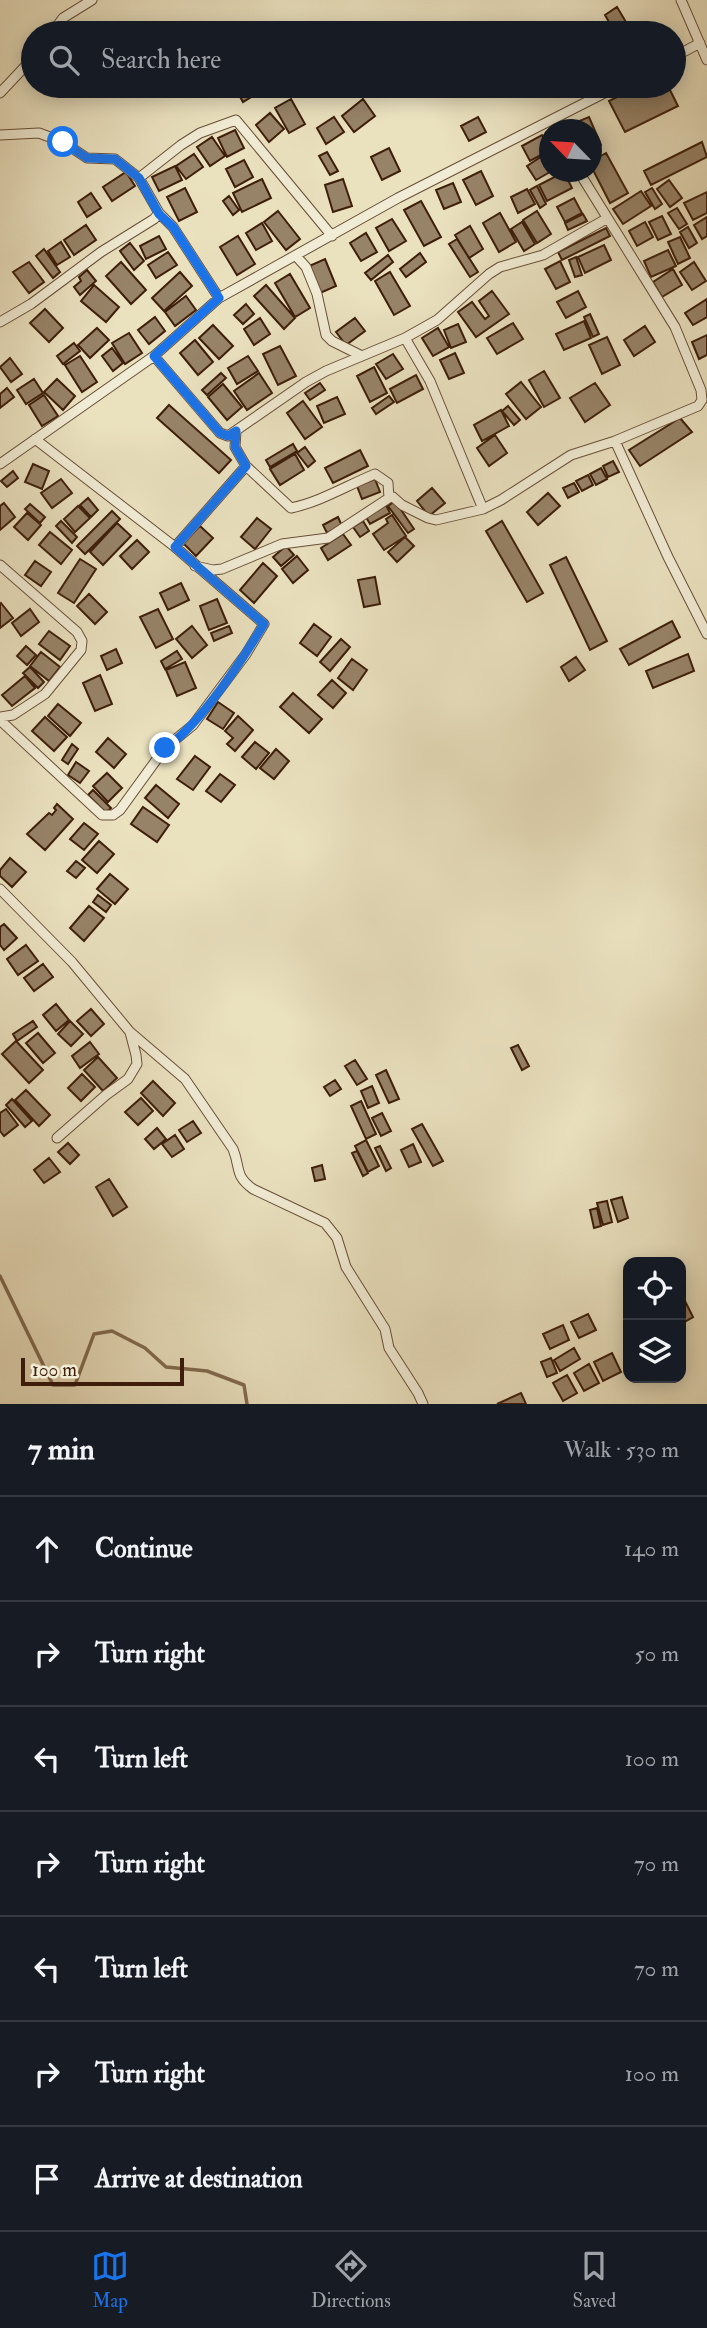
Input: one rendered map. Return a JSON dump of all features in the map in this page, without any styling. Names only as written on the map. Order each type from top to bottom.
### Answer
[{"type":"street","points":[[61,21],[92,0]]},
{"type":"street","points":[[681,0],[707,60]]},
{"type":"street","points":[[686,51],[700,43]]},
{"type":"street","points":[[0,93],[21,71]]},
{"type":"street","points":[[562,119],[598,98]]},
{"type":"street","points":[[139,178],[200,133],[236,120],[332,236]]},
{"type":"street","points":[[0,464],[154,356],[219,298],[398,198],[539,131]]},
{"type":"street","points":[[0,135],[39,133],[63,142],[87,158],[115,159],[139,178],[159,214],[173,227],[219,298]]},
{"type":"street","points":[[195,566],[222,569],[282,544],[328,538],[393,497],[428,519],[436,520],[482,509],[501,500],[570,455],[615,441],[698,407],[702,400],[701,390],[676,327],[585,182]]},
{"type":"street","points":[[0,322],[31,304],[101,252],[159,214]]},
{"type":"street","points":[[154,356],[220,433],[228,436],[306,382],[405,338],[437,320],[500,267],[543,255],[606,219]]},
{"type":"street","points":[[296,256],[306,267],[317,294],[327,335],[332,341],[362,356]]},
{"type":"street","points":[[405,338],[423,367],[482,509]]},
{"type":"street","points":[[236,431],[235,447],[246,466],[291,508],[310,504],[320,497],[375,474],[388,483],[388,498]]},
{"type":"street","points":[[0,565],[77,632],[82,641],[81,650],[45,694],[13,715],[0,719],[102,815],[113,815],[120,810],[165,748],[193,724],[246,654],[264,624],[175,547],[35,439]]},
{"type":"street","points":[[615,441],[707,634]]},
{"type":"street","points":[[175,547],[246,466]]},
{"type":"street","points":[[11,732],[13,715]]},
{"type":"street","points":[[0,890],[72,962],[130,1032],[185,1079],[233,1149],[243,1182],[325,1223],[332,1231],[346,1268],[385,1329],[389,1348],[418,1393],[422,1404]]},
{"type":"street","points":[[57,1138],[128,1079],[137,1064],[130,1032]]},
{"type":"building","points":[[617,7],[625,21],[608,21],[605,15]]},
{"type":"building","points":[[615,98],[674,98],[678,106],[625,132],[609,101]]},
{"type":"building","points":[[291,99],[305,124],[289,133],[275,108]]},
{"type":"building","points":[[363,99],[375,116],[354,132],[342,116]]},
{"type":"building","points":[[270,113],[284,129],[269,142],[256,125]]},
{"type":"building","points":[[334,117],[344,132],[326,144],[317,128]]},
{"type":"building","points":[[478,117],[486,132],[469,141],[461,126]]},
{"type":"building","points":[[235,130],[244,148],[227,157],[218,138]]},
{"type":"building","points":[[212,137],[225,156],[210,166],[197,147]]},
{"type":"building","points":[[539,137],[539,156],[530,161],[522,146]]},
{"type":"building","points":[[702,142],[707,157],[651,185],[644,171]]},
{"type":"building","points":[[389,148],[400,171],[382,180],[371,157]]},
{"type":"building","points":[[327,152],[338,171],[330,175],[319,156]]},
{"type":"building","points":[[606,153],[628,193],[610,203],[599,182],[602,182],[602,155]]},
{"type":"building","points":[[194,154],[203,167],[186,179],[176,166]]},
{"type":"building","points":[[539,158],[539,178],[536,180],[527,166]]},
{"type":"building","points":[[244,160],[253,177],[235,187],[226,169]]},
{"type":"building","points":[[175,166],[182,180],[159,191],[152,177]]},
{"type":"building","points":[[481,171],[493,196],[476,205],[463,180]]},
{"type":"building","points":[[126,172],[135,186],[112,201],[103,187]]},
{"type":"building","points":[[262,179],[271,198],[242,212],[233,193]]},
{"type":"building","points":[[343,179],[352,206],[333,212],[325,185]]},
{"type":"building","points":[[669,180],[682,198],[670,207],[657,189]]},
{"type":"building","points":[[545,182],[569,182],[572,188],[547,201],[539,185]]},
{"type":"building","points":[[453,183],[461,202],[444,209],[436,190]]},
{"type":"building","points":[[537,186],[546,204],[540,208],[530,190]]},
{"type":"building","points":[[185,188],[197,212],[179,221],[167,197]]},
{"type":"building","points":[[652,188],[662,204],[655,209],[645,192]]},
{"type":"building","points":[[527,189],[535,204],[518,213],[511,197]]},
{"type":"building","points":[[641,191],[651,206],[623,224],[613,209]]},
{"type":"building","points":[[707,192],[707,213],[693,220],[684,203]]},
{"type":"building","points":[[91,193],[101,208],[87,217],[78,202]]},
{"type":"building","points":[[229,196],[239,210],[233,215],[223,201]]},
{"type":"building","points":[[574,198],[582,213],[565,222],[557,207]]},
{"type":"building","points":[[421,201],[441,237],[424,246],[404,210]]},
{"type":"building","points":[[677,208],[687,224],[679,229],[668,213]]},
{"type":"building","points":[[278,211],[300,239],[286,250],[264,222]]},
{"type":"building","points":[[537,211],[551,234],[537,243],[523,220]]},
{"type":"building","points":[[500,213],[516,242],[499,252],[483,223]]},
{"type":"building","points":[[583,214],[587,221],[568,230],[565,223]]},
{"type":"building","points":[[662,216],[671,234],[658,240],[649,222]]},
{"type":"building","points":[[707,217],[707,236],[702,239],[694,225]]},
{"type":"building","points":[[392,219],[406,241],[389,251],[376,228]]},
{"type":"building","points":[[522,222],[535,244],[524,251],[511,229]]},
{"type":"building","points":[[645,222],[653,237],[637,246],[629,231]]},
{"type":"building","points":[[262,223],[272,241],[256,250],[246,233]]},
{"type":"building","points":[[86,225],[96,240],[74,255],[64,240]]},
{"type":"building","points":[[470,226],[483,249],[469,258],[455,235]]},
{"type":"building","points":[[688,227],[697,243],[689,248],[680,232]]},
{"type":"building","points":[[606,228],[610,236],[562,260],[558,252]]},
{"type":"building","points":[[366,233],[377,252],[361,261],[350,243]]},
{"type":"building","points":[[159,236],[166,249],[146,259],[140,246]]},
{"type":"building","points":[[238,236],[255,264],[237,275],[220,247]]},
{"type":"building","points":[[680,237],[690,258],[678,264],[668,242]]},
{"type":"building","points":[[457,239],[478,272],[470,277],[449,244]]},
{"type":"building","points":[[61,242],[70,257],[57,265],[48,251]]},
{"type":"building","points":[[130,243],[144,261],[134,270],[120,251]]},
{"type":"building","points":[[604,245],[611,260],[585,273],[578,257]]},
{"type":"building","points":[[44,249],[60,272],[53,278],[36,256]]},
{"type":"building","points":[[668,250],[676,266],[651,277],[644,261]]},
{"type":"building","points":[[168,252],[177,265],[156,278],[148,265]]},
{"type":"building","points":[[420,253],[426,262],[406,277],[400,269]]},
{"type":"building","points":[[388,255],[393,262],[371,280],[365,273]]},
{"type":"building","points":[[576,257],[582,275],[575,277],[569,260]]},
{"type":"building","points":[[325,259],[336,286],[318,294],[307,267]]},
{"type":"building","points":[[560,261],[570,282],[556,289],[545,269]]},
{"type":"building","points":[[29,262],[44,282],[29,293],[13,272]]},
{"type":"building","points":[[121,262],[146,290],[131,304],[106,276]]},
{"type":"building","points":[[694,262],[706,281],[692,290],[680,272]]},
{"type":"building","points":[[673,269],[682,285],[662,297],[653,282]]},
{"type":"building","points":[[87,270],[96,281],[80,295],[74,287],[81,281],[79,277]]},
{"type":"building","points":[[180,272],[192,286],[164,311],[152,298]]},
{"type":"building","points":[[390,272],[410,306],[394,315],[375,281]]},
{"type":"building","points":[[290,274],[310,308],[295,317],[275,283]]},
{"type":"building","points":[[94,285],[119,307],[106,322],[81,301]]},
{"type":"building","points":[[266,285],[295,318],[284,329],[254,296]]},
{"type":"building","points":[[492,291],[509,314],[476,337],[458,312],[472,302],[485,319],[489,316],[479,301]]},
{"type":"building","points":[[578,291],[586,307],[566,318],[557,302]]},
{"type":"building","points":[[186,296],[196,310],[175,326],[165,312]]},
{"type":"building","points":[[707,299],[707,317],[693,325],[685,313]]},
{"type":"building","points":[[246,304],[254,314],[243,324],[234,315]]},
{"type":"building","points":[[45,309],[63,328],[49,342],[30,323]]},
{"type":"building","points":[[590,314],[599,334],[593,337],[584,317]]},
{"type":"building","points":[[155,317],[165,331],[149,344],[138,330]]},
{"type":"building","points":[[260,318],[270,334],[254,345],[244,329]]},
{"type":"building","points":[[355,318],[365,331],[346,345],[336,332]]},
{"type":"building","points":[[584,321],[591,338],[564,350],[556,334]]},
{"type":"building","points":[[513,323],[523,339],[497,354],[487,338]]},
{"type":"building","points":[[458,324],[466,342],[451,348],[444,330]]},
{"type":"building","points":[[213,325],[233,346],[219,359],[199,338]]},
{"type":"building","points":[[645,326],[655,342],[634,356],[624,340]]},
{"type":"building","points":[[97,328],[109,340],[90,358],[78,345]]},
{"type":"building","points":[[438,328],[449,347],[433,356],[422,338]]},
{"type":"building","points":[[129,333],[142,353],[125,364],[112,343]]},
{"type":"building","points":[[707,335],[707,355],[699,359],[692,342]]},
{"type":"building","points":[[607,337],[620,365],[602,374],[589,345]]},
{"type":"building","points":[[195,340],[213,362],[198,375],[180,353]]},
{"type":"building","points":[[74,343],[80,351],[63,364],[57,356]]},
{"type":"building","points":[[280,346],[296,376],[278,385],[263,354]]},
{"type":"building","points":[[112,348],[123,363],[113,371],[102,356]]},
{"type":"building","points":[[455,353],[464,373],[449,379],[440,360]]},
{"type":"building","points":[[393,354],[403,369],[386,379],[376,364]]},
{"type":"building","points":[[80,356],[97,382],[82,392],[65,365]]},
{"type":"building","points":[[248,356],[258,371],[237,384],[228,368]]},
{"type":"building","points":[[10,358],[22,374],[11,382],[0,367]]},
{"type":"building","points":[[374,367],[387,393],[370,402],[357,376]]},
{"type":"building","points":[[544,371],[560,398],[544,407],[529,380]]},
{"type":"building","points":[[221,373],[226,378],[207,395],[202,390]]},
{"type":"building","points":[[259,373],[272,393],[247,410],[234,391]]},
{"type":"building","points":[[416,375],[423,389],[397,403],[390,389]]},
{"type":"building","points":[[34,379],[43,393],[26,404],[17,390]]},
{"type":"building","points":[[57,379],[75,396],[63,410],[44,392]]},
{"type":"building","points":[[521,382],[541,407],[526,419],[506,394]]},
{"type":"building","points":[[320,383],[325,390],[310,400],[305,393]]},
{"type":"building","points":[[595,383],[610,405],[585,422],[570,398]]},
{"type":"building","points":[[223,384],[242,407],[227,420],[208,397]]},
{"type":"building","points":[[7,388],[14,397],[0,408],[0,394]]},
{"type":"building","points":[[44,395],[58,416],[42,426],[29,405]]},
{"type":"building","points":[[389,396],[394,402],[376,414],[372,408]]},
{"type":"building","points":[[337,397],[345,414],[324,423],[317,406]]},
{"type":"building","points":[[303,401],[322,427],[305,439],[287,413]]},
{"type":"building","points":[[169,405],[231,460],[219,473],[157,418]]},
{"type":"building","points":[[508,406],[520,420],[514,425],[502,411]]},
{"type":"building","points":[[501,410],[509,426],[482,441],[474,425]]},
{"type":"building","points":[[680,418],[692,432],[640,466],[629,450]]},
{"type":"building","points":[[495,435],[507,453],[489,466],[477,448]]},
{"type":"building","points":[[293,444],[297,451],[270,467],[266,460]]},
{"type":"building","points":[[305,447],[315,461],[308,467],[297,453]]},
{"type":"building","points":[[360,450],[368,466],[333,483],[325,468]]},
{"type":"building","points":[[295,454],[304,470],[280,485],[270,469]]},
{"type":"building","points":[[613,461],[619,472],[608,477],[603,466]]},
{"type":"building","points":[[33,464],[49,471],[42,489],[25,482]]},
{"type":"building","points":[[601,468],[607,479],[596,485],[590,474]]},
{"type":"building","points":[[13,471],[18,478],[7,487],[1,481]]},
{"type":"building","points":[[588,475],[593,485],[582,491],[576,481]]},
{"type":"building","points":[[61,479],[72,493],[52,508],[41,493]]},
{"type":"building","points":[[375,479],[380,492],[362,499],[357,486]]},
{"type":"building","points":[[574,483],[579,492],[568,498],[563,488]]},
{"type":"building","points":[[432,488],[445,503],[429,516],[417,501]]},
{"type":"building","points":[[548,493],[560,506],[538,525],[527,512]]},
{"type":"building","points":[[88,498],[98,510],[91,517],[80,505]]},
{"type":"building","points":[[395,501],[414,529],[408,533],[388,506]]},
{"type":"building","points":[[4,503],[15,517],[0,530],[0,506]]},
{"type":"building","points":[[30,504],[45,517],[40,523],[25,509]]},
{"type":"building","points":[[386,505],[390,513],[370,524],[366,517]]},
{"type":"building","points":[[78,506],[90,518],[75,532],[64,519]]},
{"type":"building","points":[[112,511],[120,519],[85,554],[77,546]]},
{"type":"building","points":[[27,513],[41,525],[28,540],[14,527]]},
{"type":"building","points":[[392,515],[406,536],[384,550],[373,534],[388,523],[386,519]]},
{"type":"building","points":[[338,517],[342,526],[327,533],[323,525]]},
{"type":"building","points":[[257,518],[271,529],[255,549],[241,537]]},
{"type":"building","points":[[61,521],[77,537],[72,543],[56,526]]},
{"type":"building","points":[[363,521],[369,531],[360,537],[353,527]]},
{"type":"building","points":[[502,521],[543,593],[527,602],[486,531]]},
{"type":"building","points":[[117,523],[131,536],[103,565],[90,552]]},
{"type":"building","points":[[200,526],[213,538],[196,556],[183,543]]},
{"type":"building","points":[[50,532],[72,550],[61,564],[39,545]]},
{"type":"building","points":[[343,534],[351,545],[328,560],[321,548]]},
{"type":"building","points":[[405,537],[414,546],[397,562],[388,552]]},
{"type":"building","points":[[137,540],[149,552],[132,569],[120,556]]},
{"type":"building","points":[[286,546],[294,555],[281,566],[273,557]]},
{"type":"building","points":[[297,556],[308,570],[293,583],[282,569]]},
{"type":"building","points":[[566,557],[607,641],[590,650],[550,565]]},
{"type":"building","points":[[80,559],[96,569],[74,603],[58,593]]},
{"type":"building","points":[[35,561],[51,572],[41,586],[25,575]]},
{"type":"building","points":[[263,563],[277,576],[254,603],[240,590]]},
{"type":"building","points":[[375,577],[380,604],[364,607],[358,580]]},
{"type":"building","points":[[181,583],[189,600],[168,610],[160,593]]},
{"type":"building","points":[[89,594],[107,612],[95,624],[77,606]]},
{"type":"building","points":[[217,599],[227,623],[209,630],[200,606]]},
{"type":"building","points":[[0,604],[13,618],[0,628]]},
{"type":"building","points":[[30,609],[39,622],[21,636],[12,623]]},
{"type":"building","points":[[158,609],[173,639],[156,648],[140,617]]},
{"type":"building","points":[[672,621],[680,637],[629,665],[620,649]]},
{"type":"building","points":[[314,624],[331,637],[317,656],[300,643]]},
{"type":"building","points":[[192,626],[207,645],[192,658],[176,639]]},
{"type":"building","points":[[229,626],[232,633],[214,641],[211,633]]},
{"type":"building","points":[[49,631],[70,646],[60,660],[39,644]]},
{"type":"building","points":[[341,639],[350,647],[330,671],[320,662]]},
{"type":"building","points":[[26,646],[36,655],[27,665],[17,656]]},
{"type":"building","points":[[116,649],[122,663],[107,670],[101,656]]},
{"type":"building","points":[[177,651],[182,659],[165,669],[161,661]]},
{"type":"building","points":[[41,652],[60,667],[49,681],[30,666]]},
{"type":"building","points":[[688,654],[694,671],[653,688],[646,671]]},
{"type":"building","points":[[576,657],[585,670],[569,681],[561,667]]},
{"type":"building","points":[[352,659],[367,670],[353,690],[338,678]]},
{"type":"building","points":[[185,662],[196,688],[177,696],[166,670]]},
{"type":"building","points":[[30,667],[44,682],[38,688],[23,673]]},
{"type":"building","points":[[100,675],[112,704],[95,711],[83,683]]},
{"type":"building","points":[[25,676],[35,688],[12,706],[2,695]]},
{"type":"building","points":[[332,680],[346,693],[333,708],[318,695]]},
{"type":"building","points":[[293,693],[322,719],[309,733],[280,707]]},
{"type":"building","points":[[218,702],[234,713],[223,729],[207,719]]},
{"type":"building","points":[[58,704],[81,723],[70,736],[48,716]]},
{"type":"building","points":[[238,716],[253,730],[235,751],[227,744],[233,738],[225,731]]},
{"type":"building","points":[[45,717],[67,737],[54,751],[32,731]]},
{"type":"building","points":[[108,738],[126,754],[114,768],[96,752]]},
{"type":"building","points":[[255,742],[269,753],[256,769],[242,757]]},
{"type":"building","points":[[72,744],[78,749],[68,764],[62,760]]},
{"type":"building","points":[[276,749],[289,761],[274,779],[260,768]]},
{"type":"building","points":[[195,756],[210,767],[193,790],[177,779]]},
{"type":"building","points":[[76,762],[89,771],[80,783],[68,775]]},
{"type":"building","points":[[107,773],[122,788],[108,802],[93,786]]},
{"type":"building","points":[[220,774],[235,785],[221,802],[206,791]]},
{"type":"building","points":[[156,785],[179,804],[168,818],[145,798]]},
{"type":"building","points":[[93,790],[111,808],[106,813],[88,795]]},
{"type":"building","points":[[57,804],[73,819],[45,850],[27,834],[49,813],[52,815]]},
{"type":"building","points":[[143,807],[169,825],[157,842],[131,824]]},
{"type":"building","points":[[84,823],[98,834],[84,850],[70,839]]},
{"type":"building","points":[[99,841],[114,854],[97,873],[82,860]]},
{"type":"building","points":[[10,858],[26,872],[12,887],[0,876],[0,870]]},
{"type":"building","points":[[76,861],[85,868],[76,878],[67,871]]},
{"type":"building","points":[[110,874],[128,889],[115,904],[97,889]]},
{"type":"building","points":[[98,895],[111,905],[106,912],[93,902]]},
{"type":"building","points":[[89,906],[104,918],[84,941],[70,928]]},
{"type":"building","points":[[4,924],[17,938],[4,950],[0,945],[0,927]]},
{"type":"building","points":[[26,945],[38,961],[18,975],[7,959]]},
{"type":"building","points":[[43,964],[53,977],[34,991],[24,978]]},
{"type":"building","points":[[56,1004],[69,1020],[56,1031],[43,1015]]},
{"type":"building","points":[[91,1009],[104,1024],[91,1036],[77,1021]]},
{"type":"building","points":[[33,1021],[37,1027],[17,1041],[13,1034]]},
{"type":"building","points":[[70,1021],[83,1034],[71,1046],[58,1034]]},
{"type":"building","points":[[38,1033],[55,1053],[43,1063],[26,1043]]},
{"type":"building","points":[[16,1041],[43,1070],[29,1083],[2,1054]]},
{"type":"building","points":[[90,1042],[99,1054],[80,1068],[72,1056]]},
{"type":"building","points":[[518,1045],[529,1066],[522,1070],[511,1048]]},
{"type":"building","points":[[98,1057],[117,1078],[103,1091],[84,1070]]},
{"type":"building","points":[[355,1060],[367,1079],[357,1085],[345,1066]]},
{"type":"building","points":[[386,1070],[399,1099],[389,1103],[376,1075]]},
{"type":"building","points":[[82,1074],[95,1087],[81,1101],[68,1088]]},
{"type":"building","points":[[335,1080],[341,1089],[330,1096],[324,1087]]},
{"type":"building","points":[[153,1081],[175,1103],[163,1116],[141,1093]]},
{"type":"building","points":[[372,1086],[379,1103],[368,1108],[361,1091]]},
{"type":"building","points":[[26,1090],[50,1115],[39,1126],[15,1100]]},
{"type":"building","points":[[141,1098],[153,1111],[138,1125],[125,1112]]},
{"type":"building","points":[[12,1099],[32,1121],[25,1127],[6,1105]]},
{"type":"building","points":[[361,1101],[376,1134],[366,1139],[351,1106]]},
{"type":"building","points":[[6,1109],[18,1125],[4,1136],[0,1131],[0,1113]]},
{"type":"building","points":[[382,1113],[391,1131],[381,1136],[372,1118]]},
{"type":"building","points":[[193,1121],[201,1133],[187,1142],[179,1130]]},
{"type":"building","points":[[422,1124],[443,1161],[433,1166],[412,1129]]},
{"type":"building","points":[[157,1128],[166,1139],[154,1149],[145,1139]]},
{"type":"building","points":[[175,1135],[184,1149],[172,1157],[162,1144]]},
{"type":"building","points":[[366,1140],[379,1166],[368,1172],[355,1146]]},
{"type":"building","points":[[68,1143],[79,1155],[70,1164],[58,1152]]},
{"type":"building","points":[[413,1144],[421,1162],[409,1167],[401,1150]]},
{"type":"building","points":[[380,1146],[391,1168],[386,1171],[375,1148]]},
{"type":"building","points":[[357,1151],[368,1173],[363,1176],[352,1153]]},
{"type":"building","points":[[49,1158],[60,1172],[44,1183],[34,1170]]},
{"type":"building","points":[[322,1165],[325,1179],[315,1181],[312,1168]]},
{"type":"building","points":[[109,1179],[127,1207],[113,1216],[96,1187]]},
{"type":"building","points":[[622,1197],[628,1218],[618,1222],[611,1200]]},
{"type":"building","points":[[607,1201],[612,1222],[603,1225],[597,1203]]},
{"type":"building","points":[[597,1208],[601,1226],[594,1228],[590,1210]]},
{"type":"building","points":[[686,1303],[693,1317],[686,1321]]},
{"type":"building","points":[[588,1314],[596,1330],[579,1338],[571,1322]]},
{"type":"building","points":[[563,1325],[569,1340],[550,1349],[543,1334]]},
{"type":"building","points":[[574,1348],[580,1359],[560,1371],[554,1360]]},
{"type":"building","points":[[612,1353],[621,1372],[603,1381],[594,1362]]},
{"type":"building","points":[[551,1358],[557,1373],[547,1377],[541,1362]]},
{"type":"building","points":[[589,1364],[599,1383],[584,1391],[574,1373]]},
{"type":"building","points":[[567,1375],[577,1393],[563,1401],[553,1383]]},
{"type":"building","points":[[521,1393],[526,1404],[497,1404]]},
{"type":"waterway","points":[[0,1276],[53,1385],[75,1385],[94,1334],[112,1331],[145,1348],[166,1367],[207,1371],[244,1385],[247,1404]]},
{"type":"route","points":[[63,142],[87,158],[115,159],[139,178],[159,214],[173,227],[219,298],[154,356],[220,433],[228,436],[236,431],[235,447],[246,466],[175,547],[264,624],[246,654],[193,724],[165,748]]}]
